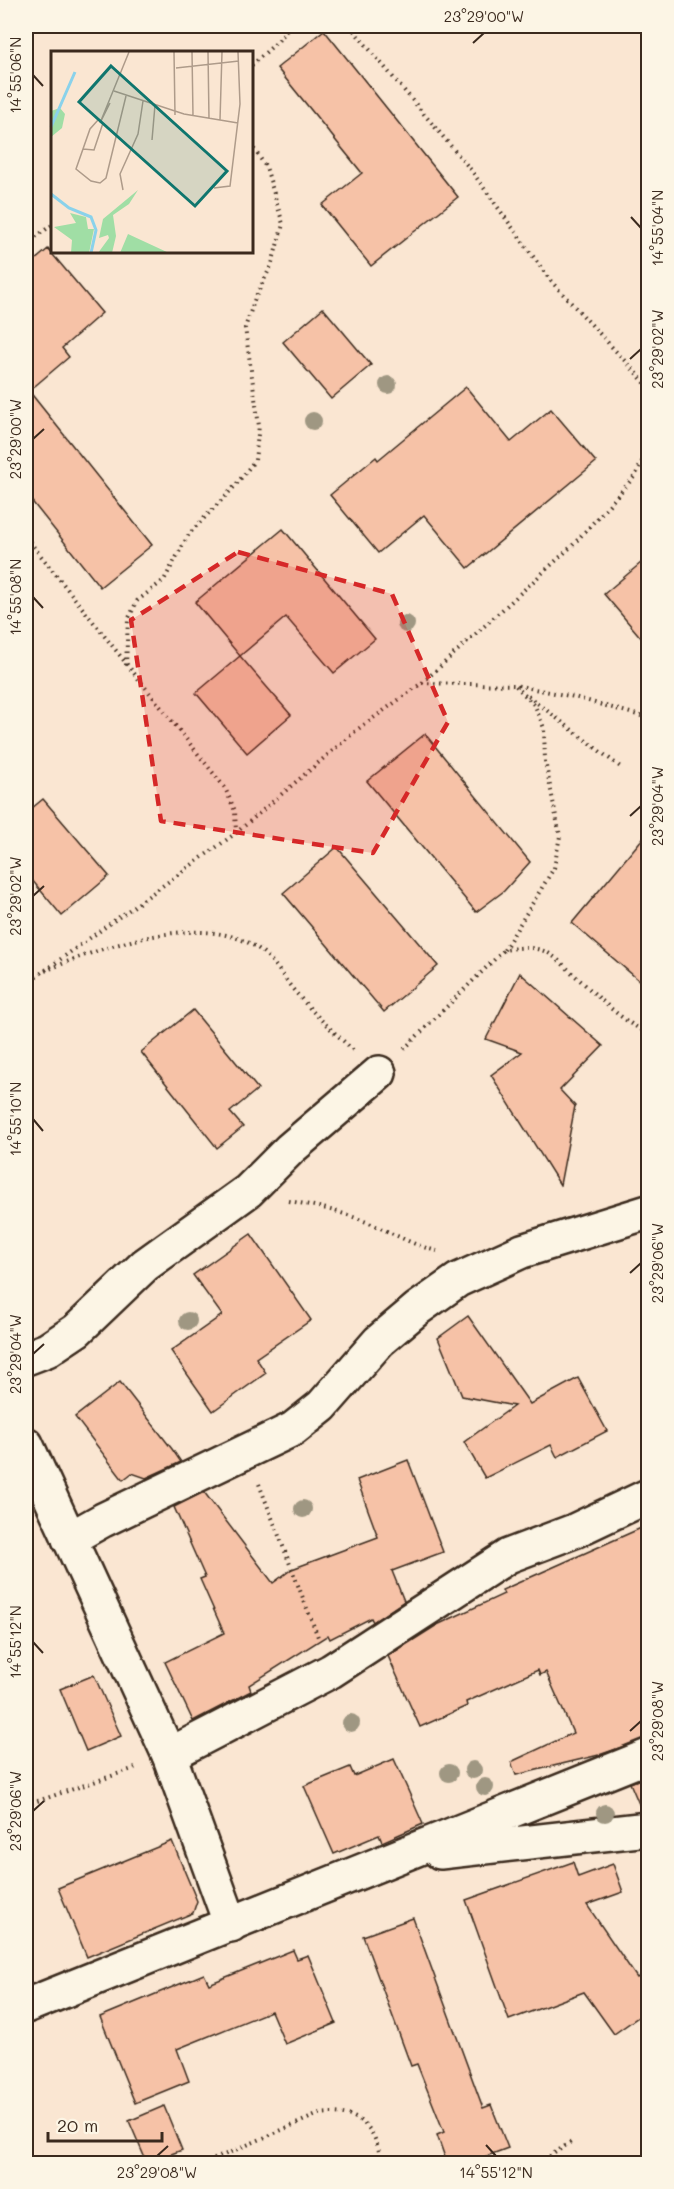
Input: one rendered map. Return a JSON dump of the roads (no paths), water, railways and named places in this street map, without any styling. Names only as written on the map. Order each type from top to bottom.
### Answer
[{"type":"street","points":[[26,1358],[47,1350],[77,1330],[145,1265],[248,1191],[291,1149],[380,1073]]},
{"type":"street","points":[[69,1539],[103,1520],[293,1429],[322,1406],[379,1341],[417,1309],[458,1280],[522,1251],[648,1212]]},
{"type":"street","points":[[26,1444],[169,1755],[231,1925]]},
{"type":"street","points":[[169,1755],[330,1671],[508,1556],[574,1531],[648,1496]]},
{"type":"street","points":[[26,2006],[648,1756]]},
{"type":"street","points":[[396,1857],[648,1829]]}]
